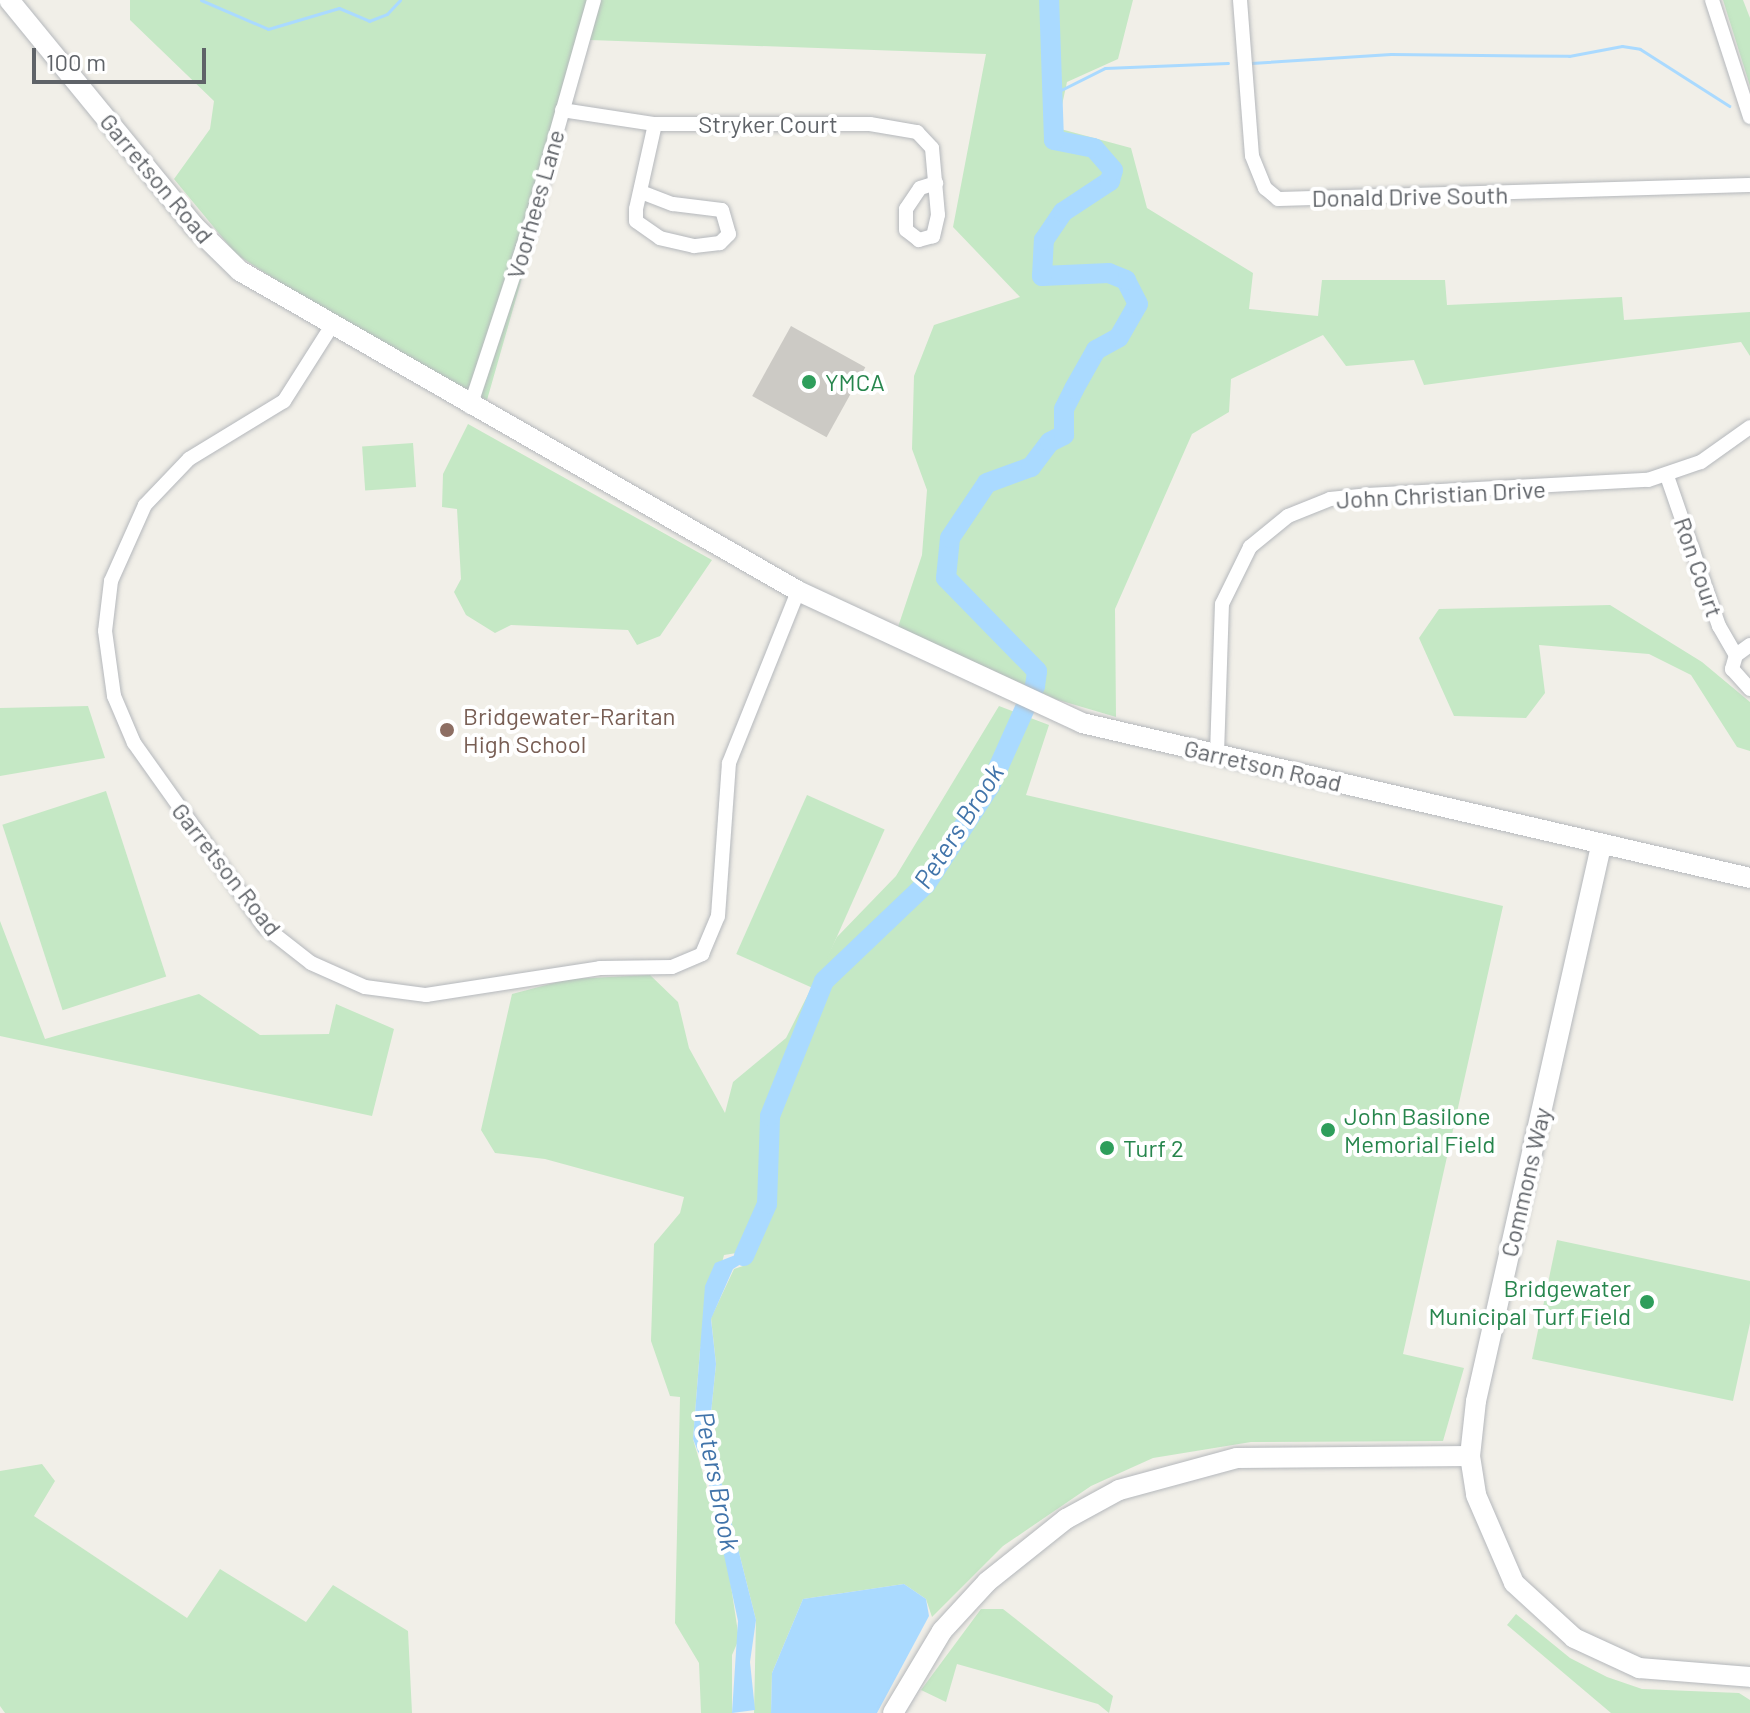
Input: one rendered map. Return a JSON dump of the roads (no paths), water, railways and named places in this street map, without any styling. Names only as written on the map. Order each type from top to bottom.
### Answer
[{"type":"street","name":"Garretson Road","points":[[9,0],[221,254],[263,289],[798,591],[1056,714],[1601,846],[1750,878]]},
{"type":"street","name":"Voorhees Lane","points":[[470,407],[594,0]]},
{"type":"street","name":"Donald Drive South","points":[[1240,0],[1252,156],[1265,188],[1278,199],[1750,185]]},
{"type":"street","points":[[1712,0],[1750,117]]},
{"type":"street","name":"Stryker Court","points":[[562,110],[655,124],[904,128],[930,142],[936,183]]},
{"type":"street","points":[[641,192],[673,204],[722,210],[729,234],[705,246],[660,238],[636,221],[641,192],[655,124]]},
{"type":"street","name":"Garretson Road","points":[[331,327],[284,401],[189,459],[145,505],[111,581],[105,631],[114,696],[134,743],[265,927],[311,963],[365,987],[426,995],[600,968],[672,967],[702,954],[717,927],[729,763],[798,591]]},
{"type":"street","name":"John Christian Drive","points":[[1217,754],[1222,604],[1250,547],[1288,516],[1355,497],[1614,485],[1667,476],[1720,451],[1750,427]]},
{"type":"street","name":"Ron Court","points":[[1667,476],[1719,626],[1736,655],[1734,677],[1750,689]]},
{"type":"street","points":[[1736,655],[1750,645]]},
{"type":"street","name":"Commons Way","points":[[1601,846],[1476,1401],[1470,1456],[1492,1544],[1514,1583],[1550,1620],[1590,1648],[1639,1668],[1750,1677]]},
{"type":"street","points":[[893,1713],[936,1640],[987,1582],[1054,1528],[1119,1490],[1237,1458],[1470,1456]]},
{"type":"water","points":[[753,1231],[752,1257],[733,1269],[711,1319],[716,1364],[709,1433],[756,1620],[750,1662],[755,1710],[732,1713],[738,1621],[707,1475],[693,1439],[705,1286],[715,1263],[743,1252]]},
{"type":"water","points":[[904,1584],[926,1599],[929,1616],[877,1713],[771,1713],[772,1673],[803,1599]]},
{"type":"waterway","points":[[201,0],[268,29],[339,8],[369,21],[387,14],[400,0]]},
{"type":"waterway","name":"Peters Brook","points":[[744,1256],[767,1204],[770,1116],[824,981],[926,884],[990,786],[1035,686],[1037,671],[946,578],[950,538],[987,483],[1031,467],[1050,442],[1064,435],[1064,409],[1096,350],[1119,337],[1138,304],[1126,280],[1109,273],[1042,276],[1044,240],[1063,212],[1110,181],[1113,170],[1094,148],[1054,140],[1049,0]]},
{"type":"waterway","points":[[1251,63],[1391,54],[1569,56],[1622,46],[1640,49],[1729,106]]},
{"type":"waterway","points":[[1051,95],[1105,68],[1228,63]]},
{"type":"place","name":"YMCA","points":[[809,382]]},
{"type":"place","name":"Bridgewater-Raritan High School","points":[[447,730]]},
{"type":"place","name":"John Basilone Memorial Field","points":[[1328,1130]]},
{"type":"place","name":"Turf 2","points":[[1107,1148]]},
{"type":"place","name":"Bridgewater Municipal Turf Field","points":[[1647,1302]]}]
